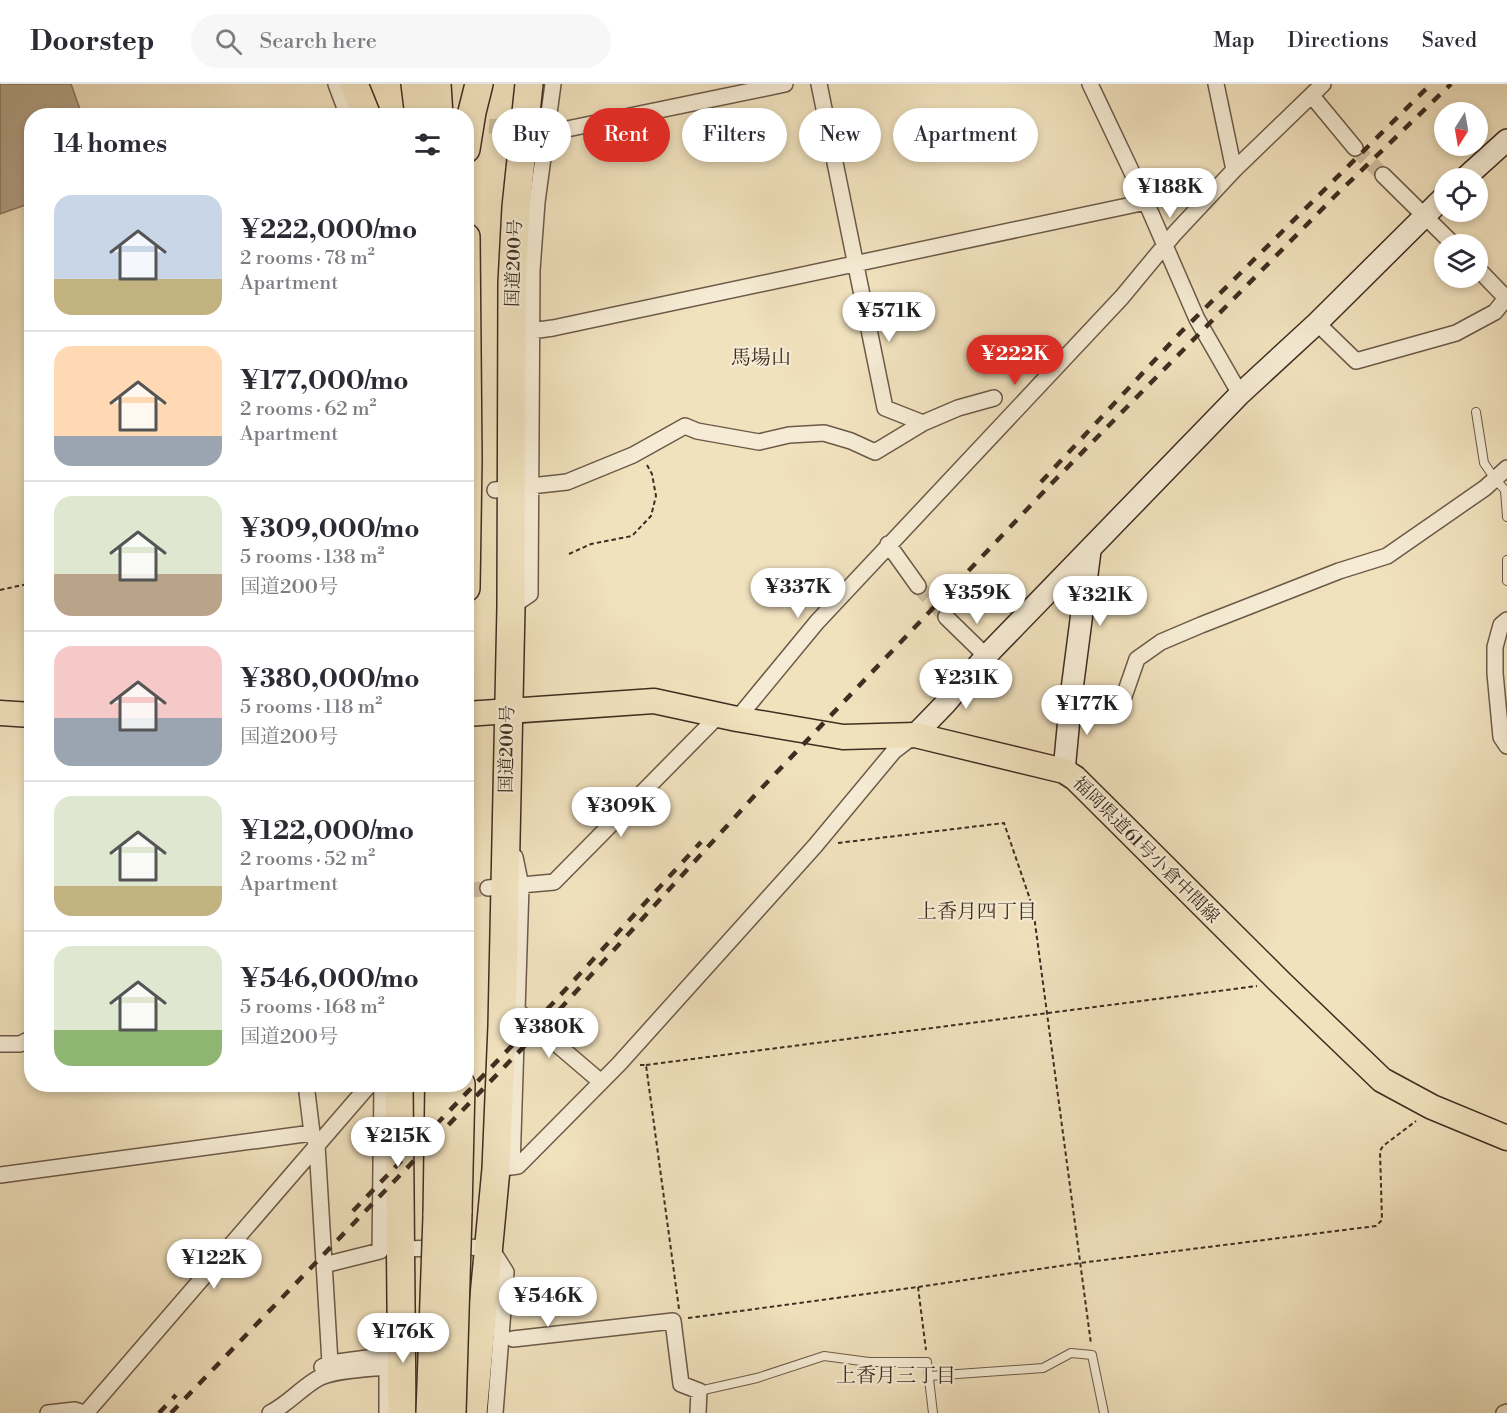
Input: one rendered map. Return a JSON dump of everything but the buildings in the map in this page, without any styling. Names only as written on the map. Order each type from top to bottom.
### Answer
[{"type":"highway","points":[[354,84],[364,108]]},
{"type":"highway","points":[[415,84],[418,108]]},
{"type":"highway","points":[[437,84],[438,108]]},
{"type":"highway","points":[[464,84],[465,108]]},
{"type":"highway","points":[[473,108],[479,84]]},
{"type":"highway","name":"国道200号","points":[[527,108],[529,84]]},
{"type":"highway","name":"国道200号","points":[[473,1413],[490,1247],[504,1168],[505,887],[513,488],[512,283],[522,162]]},
{"type":"highway","points":[[399,1092],[390,1250],[401,1311],[402,1413]]},
{"type":"highway","points":[[439,1092],[447,1214],[452,1413]]},
{"type":"highway","points":[[430,1413],[460,1092]]},
{"type":"main road","name":"福岡県道61号小倉中間線","points":[[474,713],[654,701],[728,717],[843,737],[915,735],[1064,771],[1075,778],[1382,1080],[1432,1107],[1507,1138]]},
{"type":"main road","points":[[0,713],[24,714]]},
{"type":"street","points":[[336,84],[345,108]]},
{"type":"street","points":[[538,108],[553,84]]},
{"type":"street","points":[[571,128],[785,84]]},
{"type":"street","points":[[819,84],[885,408],[923,423]]},
{"type":"street","points":[[1090,84],[1146,202],[1164,248],[1197,319],[1240,394]]},
{"type":"street","points":[[1216,84],[1234,170]]},
{"type":"street","points":[[1323,84],[1234,170],[1174,233],[1114,306],[888,544],[728,717],[554,882],[505,887],[519,1012],[504,1168],[519,1166],[619,1064],[815,846],[894,750],[915,735],[986,656],[1240,394],[1317,323],[1434,207]]},
{"type":"street","points":[[1312,96],[1355,148]]},
{"type":"street","points":[[1476,168],[1507,140]]},
{"type":"street","points":[[531,162],[537,201],[532,270],[531,331],[513,488],[567,482],[633,455],[685,426],[697,431],[759,442],[789,435],[824,433],[851,441],[875,452],[923,423],[958,408],[993,398]]},
{"type":"street","points":[[1383,175],[1443,234]]},
{"type":"street","points":[[531,331],[1146,202]]},
{"type":"street","points":[[1317,323],[1356,361],[1456,333],[1495,312],[1506,297],[1488,279]]},
{"type":"street","points":[[1071,697],[1121,705],[1137,659],[1161,642],[1339,571],[1387,556],[1437,523],[1507,468]]},
{"type":"street","points":[[888,544],[918,586]]},
{"type":"street","points":[[1064,771],[1090,551]]},
{"type":"street","points":[[946,617],[986,656]]},
{"type":"street","points":[[1507,620],[1501,625],[1495,647],[1495,674],[1501,736],[1507,746]]},
{"type":"street","points":[[519,1012],[601,1082]]},
{"type":"street","points":[[0,1044],[24,1042]]},
{"type":"street","points":[[307,1092],[314,1139],[330,1363]]},
{"type":"street","points":[[48,1413],[75,1410],[85,1413],[314,1139],[362,1092]]},
{"type":"street","points":[[382,1092],[390,1250]]},
{"type":"street","points":[[0,1175],[314,1139]]},
{"type":"street","points":[[324,1265],[390,1250],[490,1247],[506,1272],[508,1335],[500,1349],[495,1413]]},
{"type":"street","points":[[387,1413],[387,1339],[401,1311]]},
{"type":"street","points":[[508,1335],[605,1329],[674,1321],[681,1384],[699,1391],[698,1413]]},
{"type":"street","points":[[500,1349],[589,1340],[605,1329]]},
{"type":"street","points":[[269,1413],[308,1373],[330,1363],[375,1357]]},
{"type":"street","points":[[269,1413],[285,1405],[318,1378],[354,1370],[387,1367]]},
{"type":"lane","points":[[1476,412],[1484,463],[1505,490],[1507,517]]},
{"type":"lane","points":[[1507,560],[1507,581]]},
{"type":"lane","points":[[929,1376],[1043,1368],[1071,1353],[1092,1356],[1104,1413]]},
{"type":"lane","points":[[699,1391],[757,1378],[824,1356],[869,1362],[927,1362],[933,1413]]},
{"type":"path","points":[[568,554],[591,544],[632,536],[651,516],[656,496],[652,474],[644,460],[633,455]]},
{"type":"path","points":[[0,590],[24,585]]},
{"type":"path","points":[[815,846],[1004,823],[1034,908],[1092,1356]]},
{"type":"path","points":[[619,1064],[646,1065],[1281,983]]},
{"type":"path","points":[[646,1065],[681,1319],[1080,1263],[1376,1226],[1382,1220],[1380,1151],[1383,1146],[1432,1107]]},
{"type":"path","points":[[918,1287],[927,1362]]},
{"type":"shaded area","points":[[0,84],[71,84],[80,108],[24,108],[24,205],[0,214]]},
{"type":"tunnel","points":[[474,125],[492,126]]},
{"type":"tunnel","points":[[1355,148],[1383,175]]},
{"type":"tunnel","points":[[474,490],[495,490]]},
{"type":"tunnel","points":[[918,586],[946,617]]},
{"type":"tunnel","points":[[474,890],[488,888]]},
{"type":"railway","points":[[1041,482],[1181,332],[1431,84]]},
{"type":"railway","points":[[171,1413],[561,1008],[757,793],[1053,482],[1336,195],[1451,84]]},
{"type":"railway","points":[[474,1085],[701,842]]},
{"type":"railway","points":[[353,1211],[467,1092]]},
{"type":"railway","points":[[159,1413],[176,1395]]},
{"type":"district","name":"馬場山","points":[[761,358]]},
{"type":"district","name":"上香月四丁目","points":[[977,912]]},
{"type":"district","name":"上香月三丁目","points":[[896,1376]]}]
